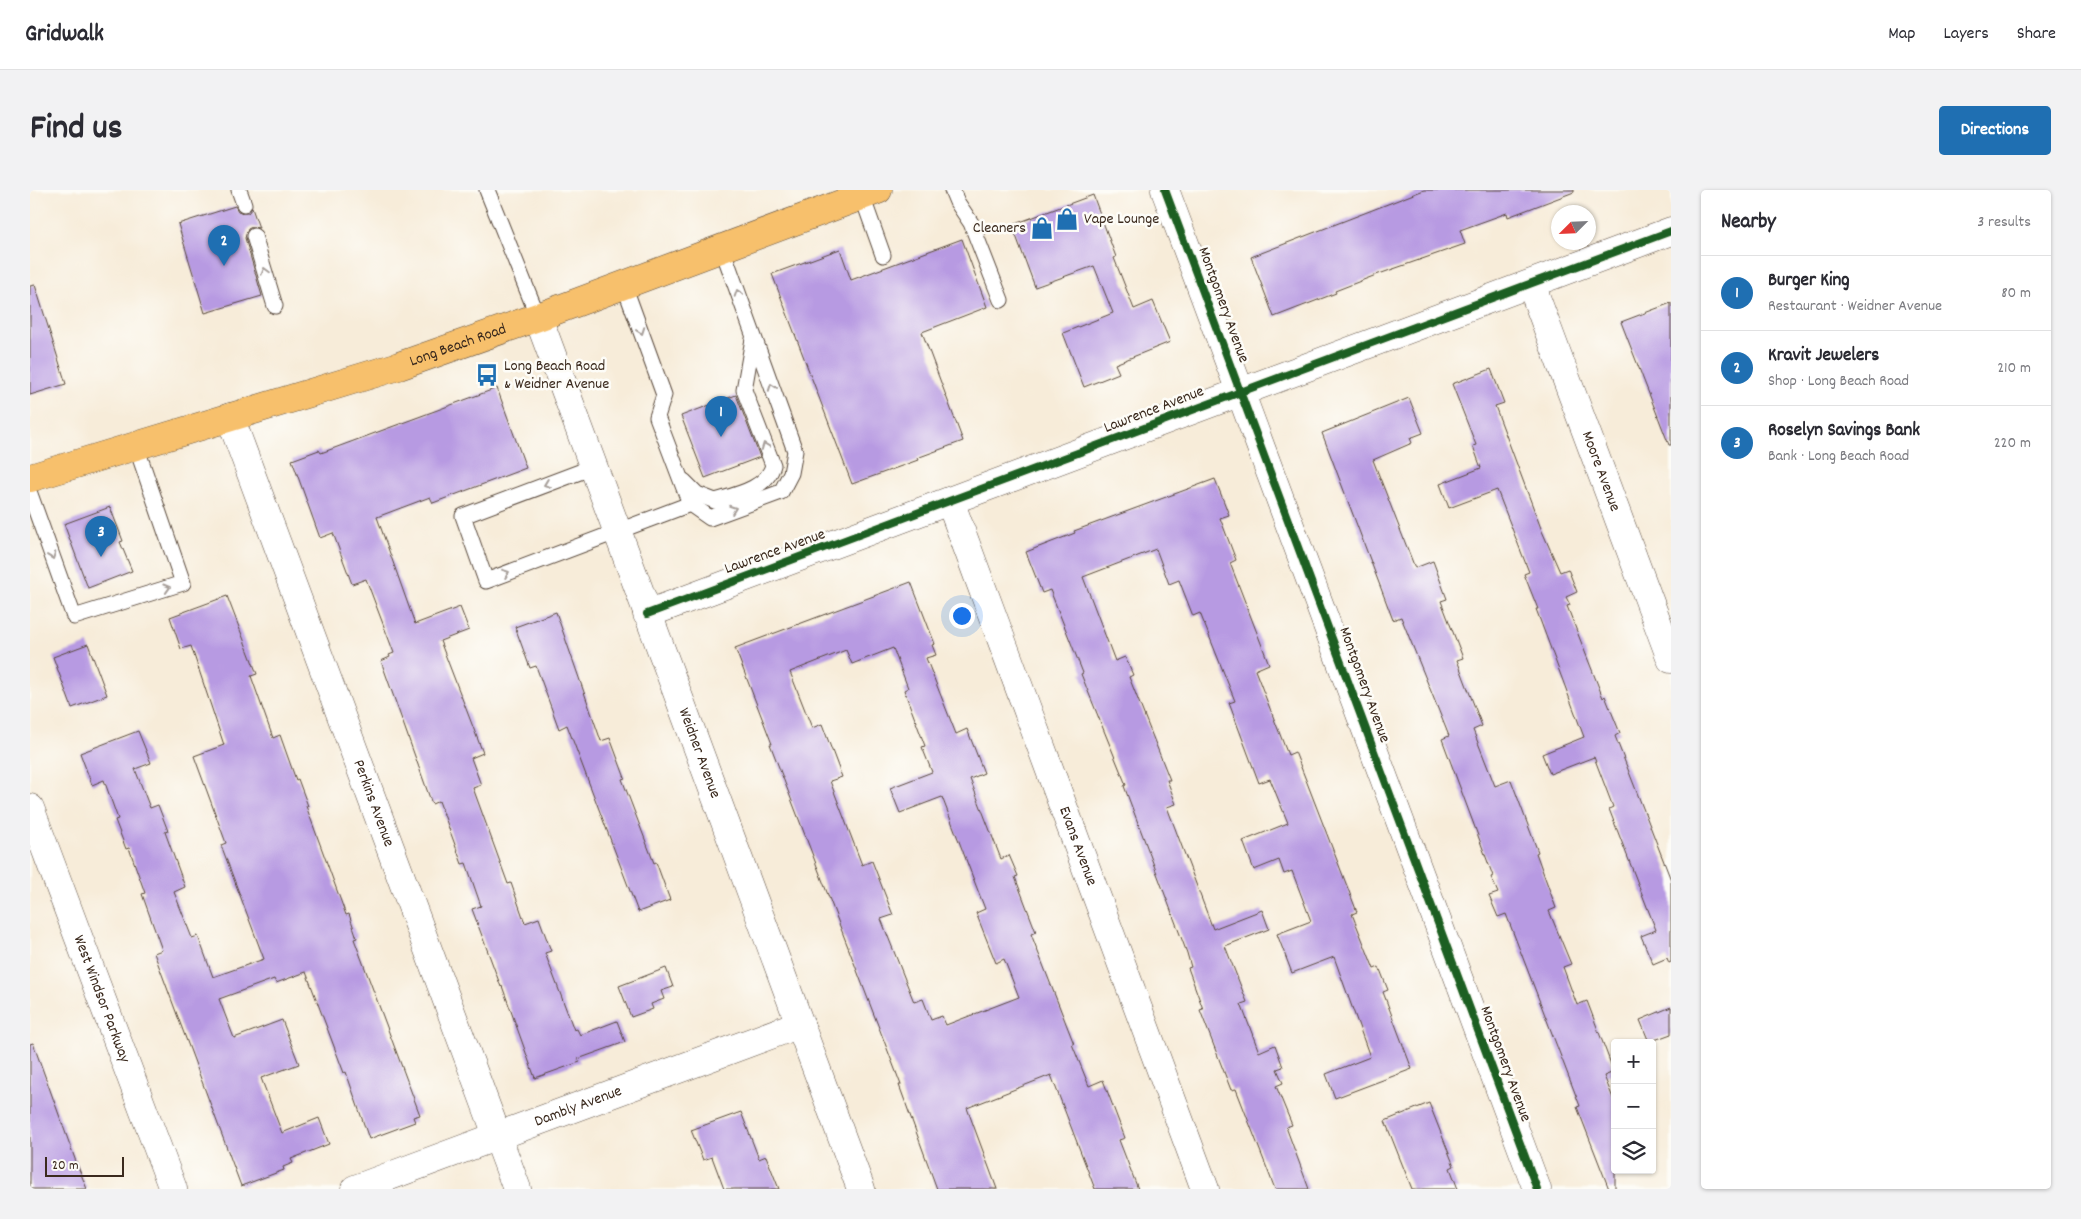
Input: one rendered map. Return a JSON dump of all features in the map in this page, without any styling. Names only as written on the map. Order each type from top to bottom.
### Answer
[{"type":"main road","name":"Long Beach Road","points":[[30,478],[399,366],[538,317],[870,193]]},
{"type":"street","name":"Montgomery Avenue","points":[[1165,190],[1537,1189]]},
{"type":"street","name":"Lawrence Avenue","points":[[647,614],[1671,232]]},
{"type":"street","name":"Moore Avenue","points":[[1531,284],[1671,659]]},
{"type":"street","name":"Weidner Avenue","points":[[538,317],[861,1189]]},
{"type":"street","name":"Perkins Avenue","points":[[230,417],[517,1189]]},
{"type":"street","name":"Evans Avenue","points":[[950,501],[1205,1189]]},
{"type":"street","name":"West Windsor Parkway","points":[[30,808],[173,1189]]},
{"type":"street","name":"Dambly Avenue","points":[[354,1189],[800,1024]]},
{"type":"lane","points":[[487,190],[538,317]]},
{"type":"lane","points":[[952,190],[957,202],[971,223],[1001,300]]},
{"type":"lane","points":[[870,193],[884,255]]},
{"type":"lane","points":[[254,236],[275,306]]},
{"type":"lane","points":[[624,285],[664,395],[657,417],[690,504],[710,518],[781,492],[792,473],[795,451],[722,248]]},
{"type":"lane","points":[[680,477],[696,494],[714,502],[750,490],[770,474],[773,465],[744,390],[754,338]]},
{"type":"lane","points":[[30,494],[74,617],[183,583],[136,446]]},
{"type":"lane","points":[[593,467],[462,516],[486,581],[690,504]]},
{"type":"building","points":[[1424,190],[1574,190],[1574,192],[1508,217],[1507,213],[1460,230],[1465,244],[1376,275],[1274,317],[1251,257]]},
{"type":"building","points":[[1093,195],[1116,257],[1114,258],[1134,309],[1153,301],[1170,342],[1115,364],[1119,373],[1084,387],[1063,333],[1113,313],[1094,266],[1035,287],[1012,225]]},
{"type":"building","points":[[235,206],[238,211],[243,213],[248,213],[252,208],[259,228],[252,227],[248,229],[245,238],[262,296],[205,313],[178,224]]},
{"type":"building","points":[[962,239],[987,307],[922,332],[963,441],[852,484],[772,274],[840,249],[851,280]]},
{"type":"building","points":[[35,285],[66,384],[30,395],[30,286]]},
{"type":"building","points":[[1671,303],[1671,445],[1669,445],[1621,322]]},
{"type":"building","points":[[1491,369],[1504,403],[1495,406],[1542,531],[1560,572],[1568,569],[1577,592],[1566,597],[1570,605],[1567,606],[1603,698],[1605,696],[1620,733],[1615,736],[1671,880],[1671,962],[1669,963],[1667,958],[1653,964],[1641,936],[1656,930],[1609,809],[1613,807],[1594,757],[1550,774],[1542,754],[1584,737],[1524,574],[1529,572],[1497,490],[1449,508],[1440,484],[1481,468],[1473,446],[1476,445],[1452,384]]},
{"type":"building","points":[[497,388],[526,468],[433,503],[430,497],[377,517],[415,624],[460,607],[469,630],[440,641],[483,753],[471,758],[481,785],[473,788],[508,884],[511,883],[525,923],[539,918],[551,951],[545,953],[574,1030],[577,1029],[580,1035],[617,1021],[625,1042],[578,1059],[580,1062],[535,1078],[472,909],[481,906],[466,863],[462,864],[439,801],[432,804],[381,661],[394,653],[366,579],[352,584],[333,533],[320,538],[292,460],[319,450],[321,453]]},
{"type":"building","points":[[736,395],[760,457],[705,478],[681,416]]},
{"type":"building","points":[[1409,398],[1423,433],[1410,438],[1412,443],[1373,460],[1415,568],[1433,561],[1447,599],[1441,601],[1463,658],[1457,660],[1482,726],[1473,730],[1495,786],[1511,780],[1538,852],[1536,853],[1556,908],[1549,911],[1571,964],[1563,967],[1577,1005],[1587,1001],[1611,1064],[1611,1073],[1604,1076],[1611,1093],[1611,1174],[1615,1174],[1615,1189],[1609,1189],[1577,1107],[1580,1106],[1506,914],[1498,917],[1489,896],[1498,893],[1442,739],[1449,736],[1401,617],[1393,620],[1322,433]]},
{"type":"building","points":[[1215,479],[1229,515],[1220,518],[1236,560],[1230,563],[1269,664],[1255,670],[1288,755],[1295,752],[1357,912],[1352,914],[1374,969],[1379,967],[1388,990],[1383,992],[1412,1069],[1335,1098],[1326,1074],[1370,1057],[1334,957],[1292,973],[1277,934],[1311,921],[1292,871],[1284,874],[1279,860],[1254,870],[1243,841],[1288,823],[1270,779],[1259,783],[1229,703],[1235,701],[1200,613],[1193,616],[1179,580],[1169,584],[1156,549],[1083,577],[1115,661],[1125,657],[1133,675],[1129,677],[1170,780],[1167,780],[1176,804],[1167,807],[1213,929],[1262,910],[1269,929],[1225,946],[1247,1002],[1241,1004],[1259,1052],[1275,1045],[1283,1067],[1277,1069],[1283,1083],[1276,1086],[1292,1125],[1286,1127],[1309,1189],[1275,1189],[1236,1089],[1231,1090],[1200,1010],[1203,1009],[1188,968],[1191,967],[1187,953],[1124,786],[1126,785],[1081,674],[1083,673],[1050,590],[1042,593],[1026,552],[1075,533],[1074,531]]},
{"type":"building","points":[[110,507],[123,541],[120,542],[132,571],[88,588],[64,524]]},
{"type":"building","points":[[911,582],[935,644],[932,645],[936,655],[926,658],[956,734],[967,729],[984,773],[970,779],[1001,859],[1009,855],[1018,876],[1015,877],[1036,932],[1031,934],[1089,1086],[1103,1080],[1125,1138],[1119,1140],[1138,1189],[1095,1189],[1051,1075],[967,1108],[997,1189],[937,1189],[899,1085],[901,1085],[735,648]],"holes":[[[893,648],[908,688],[904,690],[925,746],[922,747],[932,772],[890,788],[900,813],[942,797],[985,909],[976,913],[996,963],[1004,959],[1019,997],[946,1025],[942,1016],[931,1020],[923,999],[914,1002],[881,919],[893,915],[872,861],[862,865],[830,781],[842,777],[822,724],[812,728],[790,672],[846,650],[852,664]]]},
{"type":"building","points":[[227,596],[257,674],[251,676],[273,738],[280,735],[296,780],[298,779],[346,915],[349,914],[357,938],[354,939],[420,1115],[413,1117],[415,1122],[369,1139],[346,1072],[344,1073],[306,972],[276,983],[274,979],[219,999],[234,1038],[282,1020],[299,1064],[261,1078],[282,1133],[319,1118],[329,1144],[291,1159],[293,1163],[283,1167],[284,1170],[241,1186],[154,953],[162,950],[142,894],[145,893],[129,848],[126,849],[115,820],[118,819],[104,780],[92,785],[80,753],[138,731],[151,763],[135,769],[150,808],[158,805],[168,831],[165,832],[185,887],[174,892],[192,938],[198,936],[213,977],[264,959],[221,845],[226,843],[194,756],[224,745],[191,646],[181,649],[170,617]]},
{"type":"building","points":[[556,612],[601,741],[610,738],[625,778],[622,779],[670,900],[638,912],[567,725],[559,729],[536,666],[530,668],[515,627]]},
{"type":"building","points":[[88,644],[107,695],[72,708],[53,657]]},
{"type":"building","points":[[666,968],[673,987],[661,991],[664,999],[651,1004],[653,1009],[631,1017],[619,986]]},
{"type":"building","points":[[1671,1007],[1671,1034],[1656,1039],[1648,1039],[1640,1020]]},
{"type":"building","points":[[33,1043],[87,1189],[30,1189],[30,1044]]},
{"type":"building","points":[[1429,1103],[1454,1166],[1450,1168],[1458,1189],[1412,1189],[1385,1121]]},
{"type":"building","points":[[741,1112],[759,1159],[766,1156],[779,1189],[724,1189],[712,1157],[703,1160],[691,1130]]},
{"type":"cycle path","points":[[1165,190],[1537,1189]]},
{"type":"cycle path","points":[[647,614],[1671,231]]},
{"type":"place","name":"Vape Lounge","points":[[1067,219]]},
{"type":"place","name":"Cleaners","points":[[1042,228]]},
{"type":"place","name":"Kravit Jewelers","points":[[224,266]]},
{"type":"place","name":"Long Beach Road & Weidner Avenue","points":[[487,375]]},
{"type":"place","name":"Burger King","points":[[721,437]]},
{"type":"place","name":"Roselyn Savings Bank","points":[[101,557]]}]
